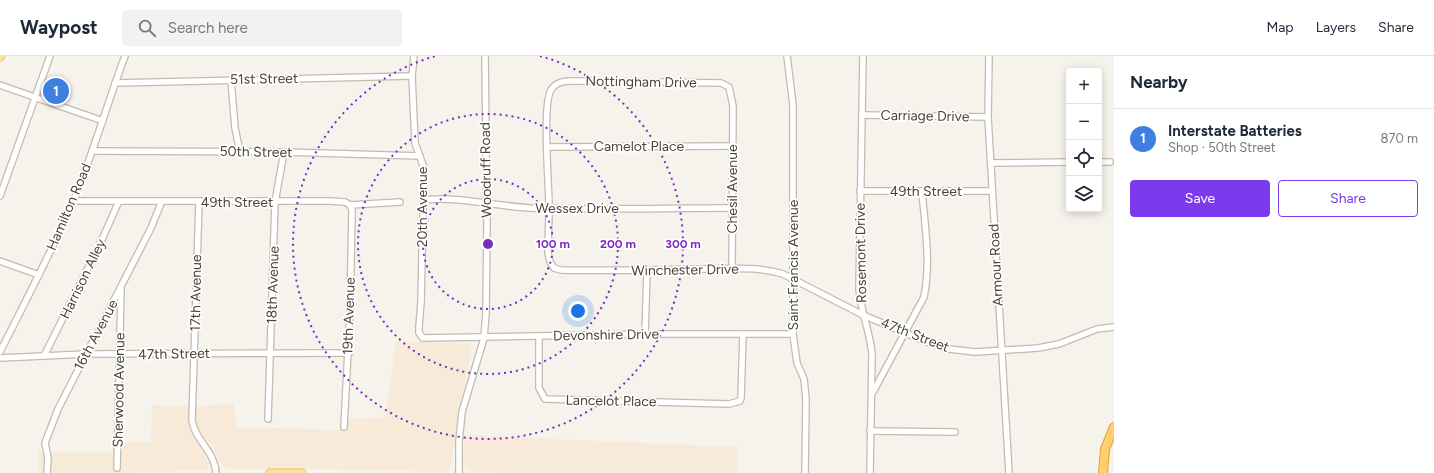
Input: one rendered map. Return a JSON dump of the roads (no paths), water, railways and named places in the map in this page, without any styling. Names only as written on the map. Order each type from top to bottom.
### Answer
[{"type":"highway","points":[[1103,473],[1105,449],[1114,427]]},
{"type":"main road","points":[[270,473],[302,473]]},
{"type":"street","points":[[0,196],[2,186],[50,56]]},
{"type":"street","name":"Hamilton Road","points":[[0,352],[39,275],[73,201],[103,121],[125,56]]},
{"type":"street","name":"20th Avenue","points":[[414,56],[412,76],[415,143],[424,168],[424,200],[418,327],[421,336]]},
{"type":"street","name":"Woodruff Road","points":[[459,473],[459,442],[462,412],[484,338],[487,204],[485,56]]},
{"type":"street","name":"Saint Francis Avenue","points":[[787,56],[793,105],[793,334],[797,363],[804,379],[806,399],[805,473]]},
{"type":"street","name":"Rosemont Drive","points":[[863,56],[859,289],[863,315],[871,339],[872,394],[870,473]]},
{"type":"street","name":"Armour Road","points":[[989,56],[988,117],[1009,473]]},
{"type":"street","name":"51st Street","points":[[115,83],[412,76]]},
{"type":"street","points":[[231,80],[235,128],[240,152]]},
{"type":"street","name":"Nottingham Drive","points":[[547,147],[550,90],[555,84],[564,81],[721,83],[729,87],[732,96],[733,109]]},
{"type":"street","points":[[0,85],[103,121]]},
{"type":"street","name":"Chesil Avenue","points":[[732,269],[733,109]]},
{"type":"street","name":"Carriage Drive","points":[[862,115],[988,117]]},
{"type":"street","name":"Camelot Place","points":[[547,147],[732,146]]},
{"type":"street","points":[[547,147],[549,208]]},
{"type":"street","name":"50th Street","points":[[92,150],[284,152],[420,156]]},
{"type":"street","name":"18th Avenue","points":[[268,419],[275,202],[284,152]]},
{"type":"street","points":[[991,163],[1066,162]]},
{"type":"street","points":[[1102,162],[1110,162]]},
{"type":"street","name":"49th Street","points":[[860,191],[992,191]]},
{"type":"street","points":[[872,394],[924,297],[926,285],[926,237],[922,192]]},
{"type":"street","name":"Wessex Drive","points":[[424,200],[453,200],[549,208],[732,208]]},
{"type":"street","name":"49th Street","points":[[73,201],[345,202],[350,205],[400,202]]},
{"type":"street","name":"Harrison Alley","points":[[44,356],[100,244],[119,201]]},
{"type":"street","name":"16th Avenue","points":[[47,473],[48,458],[45,449],[46,443],[61,402],[121,288],[151,228],[162,201]]},
{"type":"street","name":"17th Avenue","points":[[199,202],[193,426],[199,438],[214,459],[216,473]]},
{"type":"street","name":"19th Avenue","points":[[344,427],[349,353],[352,210],[350,205]]},
{"type":"street","name":"Winchester Drive","points":[[549,208],[548,253],[550,262],[554,268],[575,270],[646,271],[766,269],[783,274],[792,280]]},
{"type":"street","points":[[0,260],[39,275]]},
{"type":"street","points":[[645,334],[646,271]]},
{"type":"street","name":"47th Street","points":[[792,280],[863,315],[904,333],[949,349],[975,352],[1019,350],[1059,344],[1097,329],[1114,327]]},
{"type":"street","name":"Sherwood Avenue","points":[[117,468],[121,288]]},
{"type":"street","name":"Devonshire Drive","points":[[421,336],[430,338],[484,338],[645,334],[793,334]]},
{"type":"street","name":"Lancelot Place","points":[[539,337],[539,388],[544,399],[728,404],[740,401],[743,334]]},
{"type":"street","name":"47th Street","points":[[0,358],[86,354],[120,355],[271,352],[349,353]]},
{"type":"street","points":[[870,431],[955,432]]},
{"type":"place","name":"Interstate Batteries","points":[[56,91]]}]
